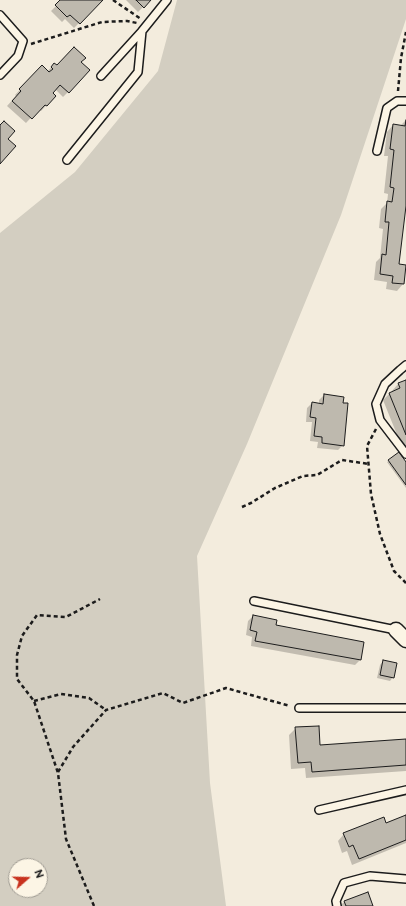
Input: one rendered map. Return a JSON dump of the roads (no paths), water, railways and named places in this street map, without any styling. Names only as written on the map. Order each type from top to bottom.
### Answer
[{"type":"lane","points":[[101,76],[142,31],[167,0]]},
{"type":"lane","points":[[0,15],[23,41],[18,56],[0,75]]},
{"type":"lane","points":[[67,160],[138,72],[142,31]]},
{"type":"lane","points":[[378,152],[387,108],[397,101],[406,101]]},
{"type":"lane","points":[[406,365],[385,384],[376,404],[380,420],[406,454]]},
{"type":"lane","points":[[254,601],[401,635]]},
{"type":"lane","points":[[298,708],[406,708]]},
{"type":"lane","points":[[319,810],[406,790]]},
{"type":"lane","points":[[337,906],[336,901],[344,883],[370,876],[406,879]]}]
